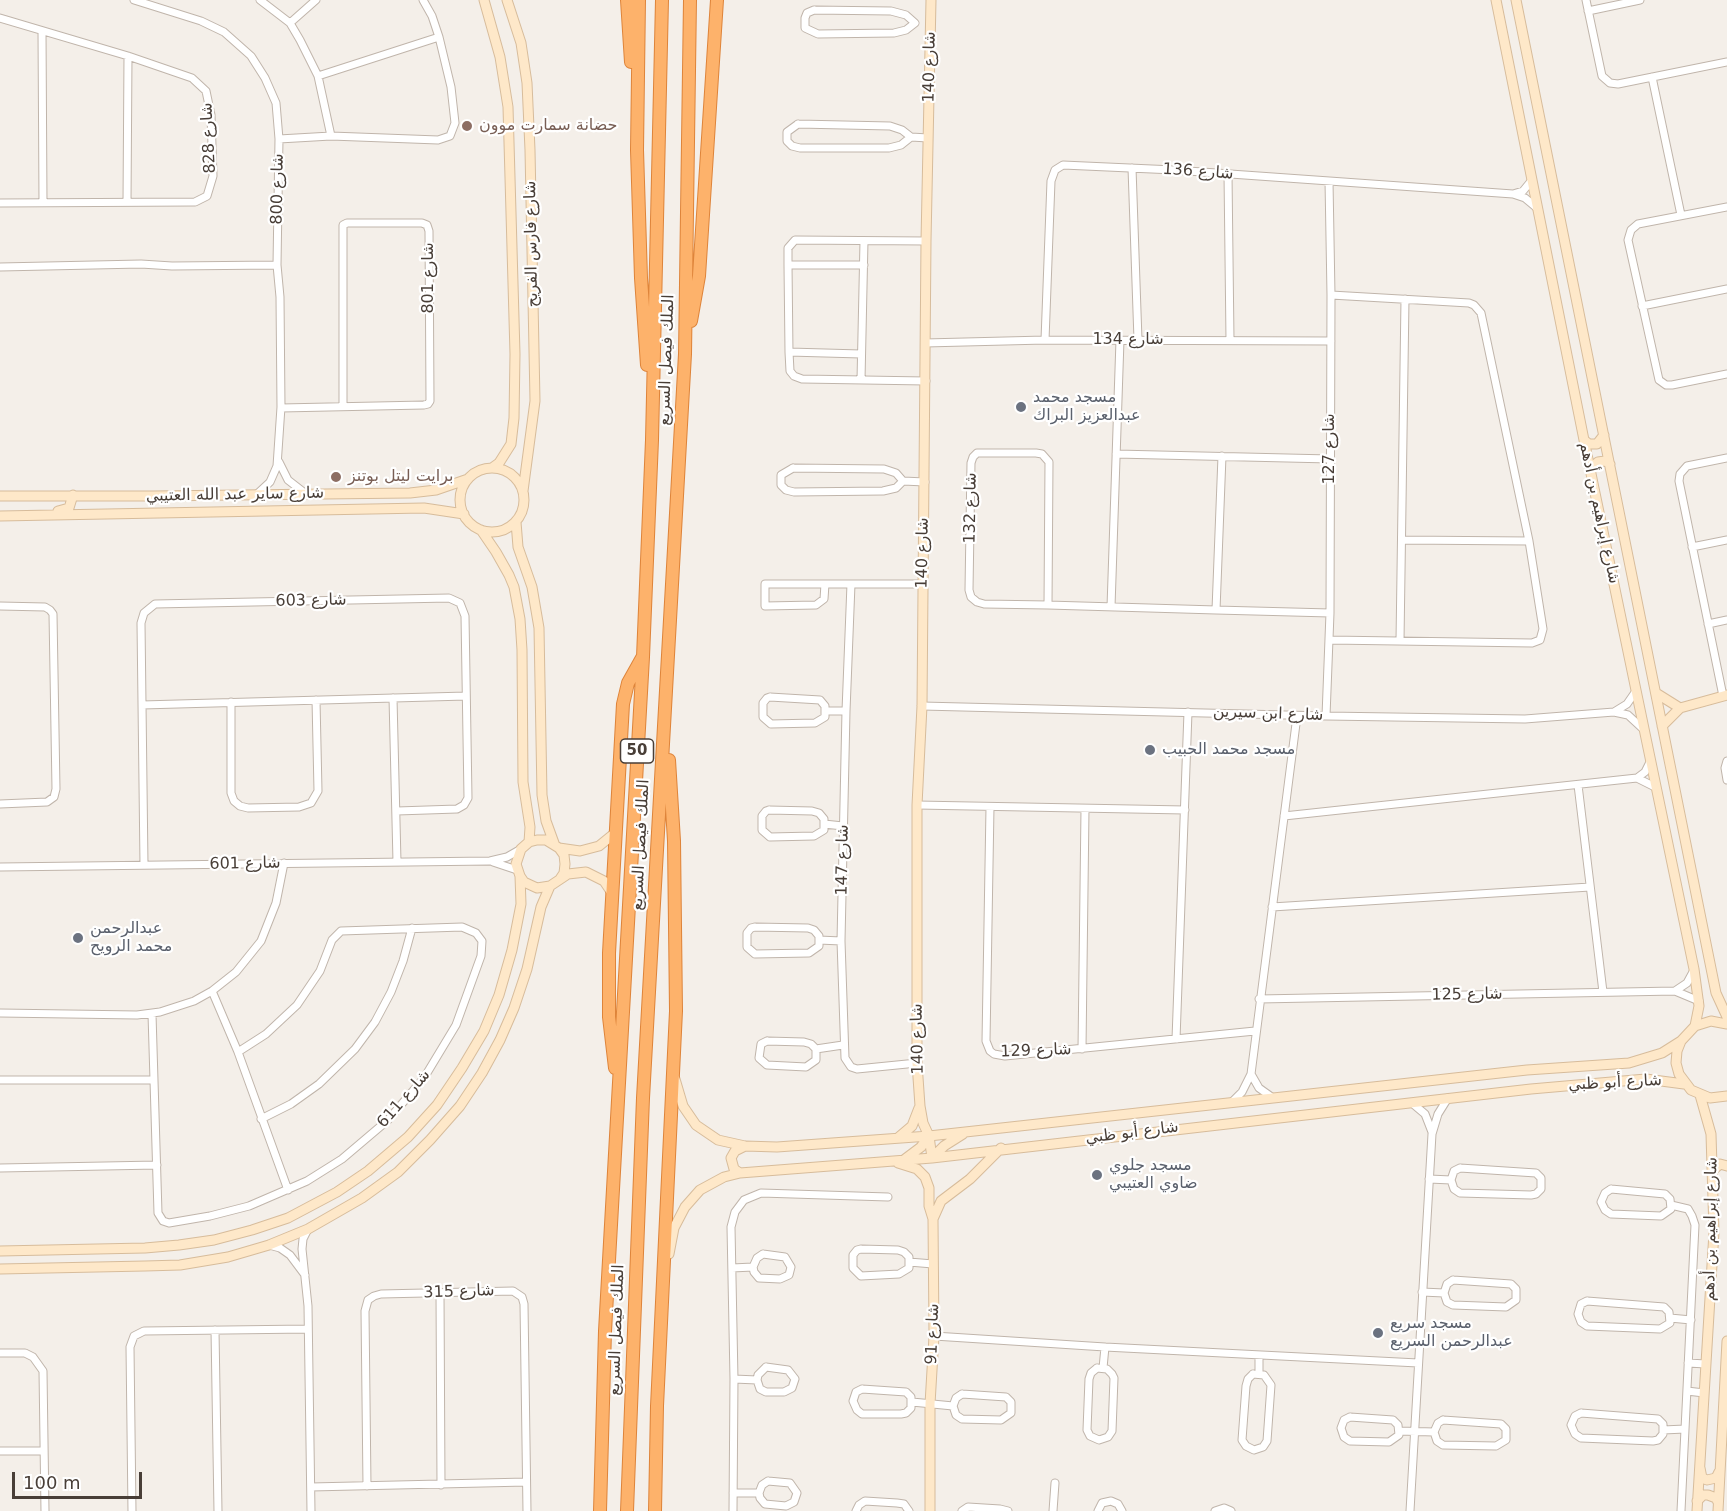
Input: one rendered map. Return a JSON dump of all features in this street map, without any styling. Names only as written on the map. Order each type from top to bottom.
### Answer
[{"type":"highway","points":[[627,0],[652,440]]},
{"type":"highway","points":[[637,150],[639,0]]},
{"type":"highway","name":"الملك فيصل السريع","points":[[599,1508],[652,440],[662,0]]},
{"type":"highway","name":"الملك فيصل السريع","points":[[627,1511],[643,1098],[685,354],[690,0]]},
{"type":"highway","points":[[685,354],[699,276],[716,4]]},
{"type":"highway","points":[[619,1085],[612,1052],[609,1017],[615,833],[623,704],[628,683],[642,657]]},
{"type":"highway","points":[[655,1511],[657,1406],[676,1011],[675,874],[671,781],[665,720]]},
{"type":"street","name":"شارع 800","points":[[134,0],[201,21],[224,32],[250,56],[265,78],[276,103],[279,140],[277,266],[280,297],[281,408],[278,460],[270,482],[256,495]]},
{"type":"street","points":[[162,9],[165,0]]},
{"type":"street","points":[[260,0],[290,23],[318,76],[331,136]]},
{"type":"street","points":[[290,23],[316,0]]},
{"type":"street","points":[[279,140],[331,136],[438,140],[450,136],[454,123],[451,87],[439,37],[432,16],[423,0]]},
{"type":"street","name":"شارع فارس الفريح","points":[[483,0],[501,57],[508,107],[515,354],[514,418],[511,444],[499,463],[492,468]]},
{"type":"street","name":"شارع فارس الفريح","points":[[507,0],[521,43],[527,83],[530,150],[535,401],[523,491]]},
{"type":"street","name":"شارع 140","points":[[932,0],[926,241],[922,706],[917,805],[918,1063],[920,1106],[923,1124],[929,1136],[932,1158]]},
{"type":"street","name":"شارع إبراهيم بن أدهم","points":[[1497,0],[1584,440],[1694,969],[1699,1001],[1695,1026]]},
{"type":"street","name":"شارع إبراهيم بن أدهم","points":[[1516,0],[1716,993],[1727,1017]]},
{"type":"street","points":[[1586,0],[1604,79],[1614,84],[1727,62]]},
{"type":"street","points":[[1588,11],[1640,0]]},
{"type":"street","points":[[915,23],[906,15],[891,11],[814,10],[807,13],[805,18],[805,28],[818,34],[894,33],[906,30],[915,23],[931,22]]},
{"type":"street","name":"شارع 828","points":[[0,18],[128,56],[192,78],[206,91],[211,115],[213,176],[207,196],[195,202],[0,203]]},
{"type":"street","points":[[42,31],[43,203]]},
{"type":"street","points":[[318,76],[439,37]]},
{"type":"street","points":[[127,202],[128,56]]},
{"type":"street","points":[[1652,77],[1681,215]]},
{"type":"street","points":[[911,137],[901,145],[889,148],[800,148],[792,146],[787,141],[787,132],[798,124],[890,126],[902,130],[911,137],[928,138]]},
{"type":"street","name":"شارع 136","points":[[1045,340],[1051,180],[1053,173],[1059,167],[1067,164],[1513,194],[1525,198],[1539,210]]},
{"type":"street","points":[[1132,168],[1138,340]]},
{"type":"street","points":[[1228,174],[1230,340]]},
{"type":"street","points":[[1513,194],[1527,188],[1532,179]]},
{"type":"street","name":"شارع 127","points":[[1326,717],[1330,613],[1329,181]]},
{"type":"street","points":[[1727,207],[1638,224],[1629,233],[1628,240],[1658,378],[1663,383],[1672,385],[1727,374]]},
{"type":"street","name":"شارع 801","points":[[281,408],[428,404],[430,400],[429,231],[427,225],[422,223],[347,223],[343,225],[343,406]]},
{"type":"street","points":[[926,241],[795,240],[788,248],[789,352],[790,371],[794,376],[802,379],[926,381]]},
{"type":"street","points":[[861,380],[864,241]]},
{"type":"street","points":[[0,267],[141,264],[277,266]]},
{"type":"street","points":[[788,265],[864,265]]},
{"type":"street","points":[[1642,306],[1727,289]]},
{"type":"street","points":[[1329,640],[1532,643],[1540,640],[1544,629],[1529,541],[1481,313],[1469,303],[1331,295]]},
{"type":"street","points":[[1400,641],[1405,299]]},
{"type":"street","name":"شارع 134","points":[[925,344],[1045,340],[1331,340]]},
{"type":"street","points":[[1111,607],[1120,340]]},
{"type":"street","points":[[789,352],[861,354]]},
{"type":"street","points":[[1584,440],[1589,444],[1598,444],[1604,435]]},
{"type":"street","name":"شارع 132","points":[[1048,606],[1049,462],[1042,454],[1036,453],[977,453],[971,463],[970,594],[974,600],[981,603],[1048,606],[1330,613]]},
{"type":"street","points":[[1116,454],[1330,459]]},
{"type":"street","points":[[1216,610],[1222,456]]},
{"type":"street","points":[[1662,726],[1680,708],[1725,696],[1679,485],[1680,474],[1688,466],[1727,458]]},
{"type":"street","points":[[278,460],[288,480],[306,494]]},
{"type":"street","points":[[1590,469],[1598,462],[1610,464]]},
{"type":"street","points":[[0,1251],[179,1245],[243,1233],[271,1224],[305,1210],[368,1171],[395,1149],[423,1121],[449,1089],[484,1030],[507,973],[520,913],[521,895],[517,857],[525,846],[530,827],[523,782],[522,651],[519,611],[509,575],[481,530],[471,524],[464,514],[460,496],[468,479],[483,469],[492,468],[512,474],[523,491],[525,502],[522,512],[516,522],[500,531],[481,530]]},
{"type":"street","points":[[903,481],[896,488],[883,491],[794,492],[786,490],[781,485],[781,475],[793,468],[884,470],[896,473],[903,481],[925,482]]},
{"type":"street","name":"شارع ساير عبد الله العتيبي","points":[[0,496],[423,492],[447,487],[468,479]]},
{"type":"street","points":[[12,516],[31,510],[65,510],[72,504],[73,495]]},
{"type":"street","name":"شارع ساير عبد الله العتيبي","points":[[0,516],[424,508],[464,514]]},
{"type":"street","points":[[516,522],[518,547],[532,587],[538,622],[542,795],[546,821],[565,864],[564,873],[559,880]]},
{"type":"street","points":[[1402,540],[1529,541]]},
{"type":"street","points":[[1692,548],[1727,540]]},
{"type":"street","points":[[825,584],[824,599],[816,605],[765,606],[765,584],[825,584],[851,584],[922,584]]},
{"type":"street","name":"شارع 147","points":[[851,584],[841,941],[843,1045],[846,1062],[857,1069],[918,1063]]},
{"type":"street","name":"شارع 603","points":[[144,865],[142,618],[151,606],[165,603],[453,599],[460,603],[464,611],[467,802],[457,809],[397,811]]},
{"type":"street","points":[[0,606],[45,607],[53,614],[56,789],[54,797],[47,802],[0,804]]},
{"type":"street","points":[[1708,624],[1727,620]]},
{"type":"street","points":[[1614,712],[1627,704],[1636,691]]},
{"type":"street","points":[[1656,693],[1680,708]]},
{"type":"street","points":[[142,705],[466,696]]},
{"type":"street","points":[[770,697],[813,699],[824,703],[825,711],[823,719],[815,723],[771,724],[763,717],[763,703],[770,697]]},
{"type":"street","points":[[393,698],[397,862]]},
{"type":"street","points":[[231,702],[231,794],[240,806],[248,808],[307,805],[314,800],[318,791],[316,700]]},
{"type":"street","name":"شارع ابن سيرين","points":[[922,706],[1326,717],[1525,719],[1614,712]]},
{"type":"street","points":[[825,711],[846,711]]},
{"type":"street","points":[[1176,1040],[1188,712]]},
{"type":"street","points":[[1614,712],[1634,718],[1643,729]]},
{"type":"street","points":[[1231,1103],[1242,1092],[1251,1074],[1297,716]]},
{"type":"street","points":[[1284,816],[1637,778],[1645,772],[1650,760]]},
{"type":"street","points":[[1727,761],[1725,768],[1727,780]]},
{"type":"street","points":[[1637,778],[1655,787]]},
{"type":"street","points":[[1578,784],[1603,992]]},
{"type":"street","points":[[917,805],[1185,810]]},
{"type":"street","name":"شارع 129","points":[[990,807],[986,1041],[994,1054],[1000,1056],[1082,1049],[1255,1031]]},
{"type":"street","points":[[1082,1049],[1085,809]]},
{"type":"street","points":[[769,810],[812,811],[823,816],[824,824],[822,832],[814,836],[770,837],[763,832],[762,816],[769,810]]},
{"type":"street","points":[[824,824],[843,826]]},
{"type":"street","points":[[525,846],[546,840],[569,851],[590,850],[615,833]]},
{"type":"street","name":"شارع 601","points":[[0,867],[490,861],[507,857],[525,846]]},
{"type":"street","name":"شارع 601","points":[[490,861],[518,873]]},
{"type":"street","points":[[0,1013],[152,1014],[183,1006],[212,991],[240,967],[261,941],[276,903],[284,863]]},
{"type":"street","points":[[518,873],[530,886],[543,888],[568,874],[586,872],[599,877],[612,893]]},
{"type":"street","points":[[0,1269],[180,1264],[228,1257],[268,1245],[308,1229],[362,1198],[398,1172],[446,1124],[472,1090],[492,1056],[514,1008],[527,969],[541,907],[550,886]]},
{"type":"street","points":[[1272,907],[1590,887]]},
{"type":"street","points":[[755,927],[808,928],[818,933],[819,940],[818,949],[809,953],[755,954],[747,947],[747,933],[755,927]]},
{"type":"street","points":[[261,1119],[291,1104],[319,1084],[355,1049],[375,1022],[391,992],[412,928]]},
{"type":"street","name":"شارع 611","points":[[152,1014],[160,1219],[166,1222],[191,1220],[228,1212],[288,1190],[342,1159],[388,1120],[424,1078],[456,1025],[481,956],[482,941],[476,933],[467,928],[346,930],[337,934],[332,940],[316,977],[297,1005],[266,1034],[237,1052]]},
{"type":"street","points":[[819,940],[841,941]]},
{"type":"street","points":[[1675,991],[1687,983],[1694,969]]},
{"type":"street","points":[[212,991],[288,1190]]},
{"type":"street","name":"شارع 125","points":[[1260,999],[1675,991],[1699,1001]]},
{"type":"street","points":[[1695,1026],[1711,1021],[1727,1024]]},
{"type":"street","name":"شارع أبو ظبي","points":[[674,1075],[683,1106],[696,1125],[718,1140],[745,1146],[777,1147],[929,1136],[1527,1070],[1640,1060],[1662,1053],[1681,1041],[1695,1026]]},
{"type":"street","points":[[767,1041],[804,1042],[816,1049],[814,1063],[806,1066],[767,1065],[759,1058],[761,1044],[767,1041]]},
{"type":"street","points":[[1681,1041],[1676,1063],[1684,1084],[1700,1095],[1710,1098],[1727,1096]]},
{"type":"street","points":[[816,1049],[843,1045]]},
{"type":"street","points":[[1527,1070],[1535,1080],[1531,1089]]},
{"type":"street","points":[[1251,1074],[1259,1088],[1272,1098]]},
{"type":"street","name":"شارع أبو ظبي","points":[[663,1298],[674,1227],[684,1207],[700,1190],[724,1177],[740,1173],[932,1158],[1408,1101],[1531,1089],[1646,1079],[1684,1084]]},
{"type":"street","points":[[0,1080],[154,1080]]},
{"type":"street","name":"شارع إبراهيم بن أدهم","points":[[1697,1506],[1714,1232],[1711,1134],[1700,1095]]},
{"type":"street","points":[[1410,1511],[1432,1134],[1438,1114],[1448,1097]]},
{"type":"street","points":[[1408,1101],[1425,1114],[1432,1134]]},
{"type":"street","points":[[898,1137],[912,1126],[920,1106]]},
{"type":"street","points":[[932,1158],[950,1141],[971,1131]]},
{"type":"street","points":[[903,1160],[915,1152],[929,1136]]},
{"type":"street","points":[[740,1173],[732,1165],[732,1158],[735,1151],[745,1146]]},
{"type":"street","points":[[933,1219],[941,1201],[981,1170],[1001,1148]]},
{"type":"street","name":"شارع 91","points":[[892,1161],[916,1169],[925,1177],[928,1183],[933,1219],[934,1336],[930,1404],[930,1511]]},
{"type":"street","points":[[1713,1170],[1720,1164],[1727,1166]]},
{"type":"street","points":[[0,1168],[157,1165]]},
{"type":"street","points":[[1460,1168],[1529,1171],[1540,1175],[1542,1184],[1540,1191],[1531,1195],[1460,1193],[1454,1189],[1450,1180],[1454,1171],[1460,1168]]},
{"type":"street","points":[[1429,1179],[1450,1180]]},
{"type":"street","name":"شارع إبراهيم بن أدهم","points":[[1611,1189],[1665,1194],[1670,1199],[1671,1205],[1669,1212],[1661,1216],[1611,1214],[1605,1210],[1601,1202],[1605,1193],[1611,1189]]},
{"type":"street","points":[[733,1511],[734,1379],[731,1227],[735,1212],[744,1200],[761,1193],[888,1197]]},
{"type":"street","name":"شارع إبراهيم بن أدهم","points":[[1671,1205],[1688,1209],[1695,1225],[1681,1511]]},
{"type":"street","points":[[308,1229],[303,1239],[302,1249],[308,1329],[311,1511]]},
{"type":"street","points":[[179,1245],[182,1257],[180,1264]]},
{"type":"street","points":[[268,1245],[280,1248],[290,1255],[305,1275]]},
{"type":"street","points":[[861,1249],[897,1250],[908,1255],[909,1262],[908,1270],[899,1274],[861,1276],[854,1271],[853,1255],[861,1249]]},
{"type":"street","points":[[763,1254],[785,1257],[791,1267],[790,1273],[785,1278],[762,1279],[757,1276],[753,1267],[757,1258],[763,1254]]},
{"type":"street","points":[[909,1262],[933,1264]]},
{"type":"street","points":[[732,1268],[753,1267]]},
{"type":"street","points":[[1453,1280],[1510,1284],[1516,1290],[1516,1296],[1514,1303],[1506,1307],[1453,1305],[1447,1302],[1444,1293],[1448,1284],[1453,1280]]},
{"type":"street","name":"شارع 315","points":[[367,1486],[366,1304],[378,1294],[513,1291],[523,1300],[527,1511]]},
{"type":"street","points":[[1422,1292],[1444,1293]]},
{"type":"street","points":[[440,1293],[441,1485]]},
{"type":"street","name":"شارع إبراهيم بن أدهم","points":[[1584,1302],[1599,1302],[1664,1307],[1669,1312],[1670,1318],[1668,1325],[1660,1329],[1587,1326],[1581,1322],[1578,1314],[1584,1302]]},
{"type":"street","name":"شارع إبراهيم بن أدهم","points":[[1670,1318],[1690,1320]]},
{"type":"street","points":[[132,1511],[130,1347],[137,1334],[144,1330],[308,1329]]},
{"type":"street","points":[[215,1330],[218,1511]]},
{"type":"street","points":[[934,1336],[1418,1363]]},
{"type":"street","points":[[1718,1507],[1727,1341]]},
{"type":"street","points":[[1102,1368],[1105,1347]]},
{"type":"street","points":[[0,1353],[25,1353],[33,1357],[43,1371],[45,1511]]},
{"type":"street","points":[[1259,1355],[1259,1374]]},
{"type":"street","points":[[1688,1363],[1706,1364]]},
{"type":"street","points":[[766,1367],[788,1370],[792,1372],[795,1380],[792,1388],[784,1392],[763,1391],[757,1380],[760,1371],[766,1367]]},
{"type":"street","points":[[1102,1368],[1110,1370],[1114,1378],[1112,1431],[1108,1437],[1099,1440],[1090,1436],[1087,1430],[1089,1379],[1094,1369],[1102,1368]]},
{"type":"street","points":[[1253,1374],[1259,1374],[1267,1377],[1270,1385],[1268,1430],[1266,1444],[1254,1450],[1246,1446],[1242,1440],[1248,1379],[1253,1374]]},
{"type":"street","points":[[734,1379],[757,1380]]},
{"type":"street","points":[[862,1389],[906,1392],[912,1402],[910,1410],[901,1414],[862,1414],[856,1410],[853,1401],[856,1392],[862,1389]]},
{"type":"street","points":[[1687,1391],[1704,1393]]},
{"type":"street","points":[[962,1394],[1006,1397],[1012,1407],[1009,1415],[1001,1420],[962,1419],[956,1415],[952,1406],[956,1398],[962,1394]]},
{"type":"street","points":[[912,1402],[952,1406]]},
{"type":"street","points":[[1581,1413],[1658,1419],[1663,1424],[1664,1430],[1661,1437],[1653,1441],[1591,1438],[1578,1436],[1572,1430],[1571,1425],[1575,1416],[1581,1413]]},
{"type":"street","points":[[1350,1417],[1387,1418],[1397,1422],[1399,1431],[1397,1438],[1389,1442],[1350,1440],[1344,1437],[1341,1428],[1344,1420],[1350,1417]]},
{"type":"street","points":[[1443,1420],[1501,1424],[1506,1429],[1506,1436],[1504,1442],[1496,1446],[1443,1445],[1437,1441],[1434,1432],[1438,1423],[1443,1420]]},
{"type":"street","points":[[1664,1430],[1685,1430]]},
{"type":"street","points":[[1399,1431],[1434,1432]]},
{"type":"street","points":[[0,1451],[44,1451]]},
{"type":"street","points":[[1699,1466],[1702,1478],[1707,1480],[1716,1478],[1720,1468]]},
{"type":"street","points":[[768,1481],[790,1483],[797,1493],[790,1504],[768,1506],[762,1502],[759,1493],[762,1485],[768,1481]]},
{"type":"street","points":[[311,1487],[526,1482]]},
{"type":"street","points":[[1053,1511],[1055,1483]]},
{"type":"street","points":[[733,1493],[759,1493]]},
{"type":"street","points":[[1697,1506],[1700,1498],[1708,1495],[1712,1496],[1718,1507]]},
{"type":"street","points":[[856,1511],[859,1505],[865,1502],[904,1504],[909,1511]]},
{"type":"street","points":[[1098,1511],[1102,1503],[1111,1502],[1118,1504],[1122,1511]]},
{"type":"street","points":[[962,1511],[968,1507],[1008,1511]]},
{"type":"street","points":[[1215,1511],[1224,1508],[1231,1511]]},
{"type":"place","name":"حضانة سمارت موون","points":[[467,126]]},
{"type":"place","name":"مسجد محمد عبدالعزيز البراك","points":[[1021,407]]},
{"type":"place","name":"برايت ليتل بوتنز","points":[[336,477]]},
{"type":"place","name":"مسجد محمد الحبيب","points":[[1150,750]]},
{"type":"place","name":"عبدالرحمن محمد الرويح","points":[[78,938]]},
{"type":"place","name":"مسجد جلوي ضاوي العتيبي","points":[[1097,1175]]},
{"type":"place","name":"مسجد سريع عبدالرحمن السريع","points":[[1378,1333]]}]
